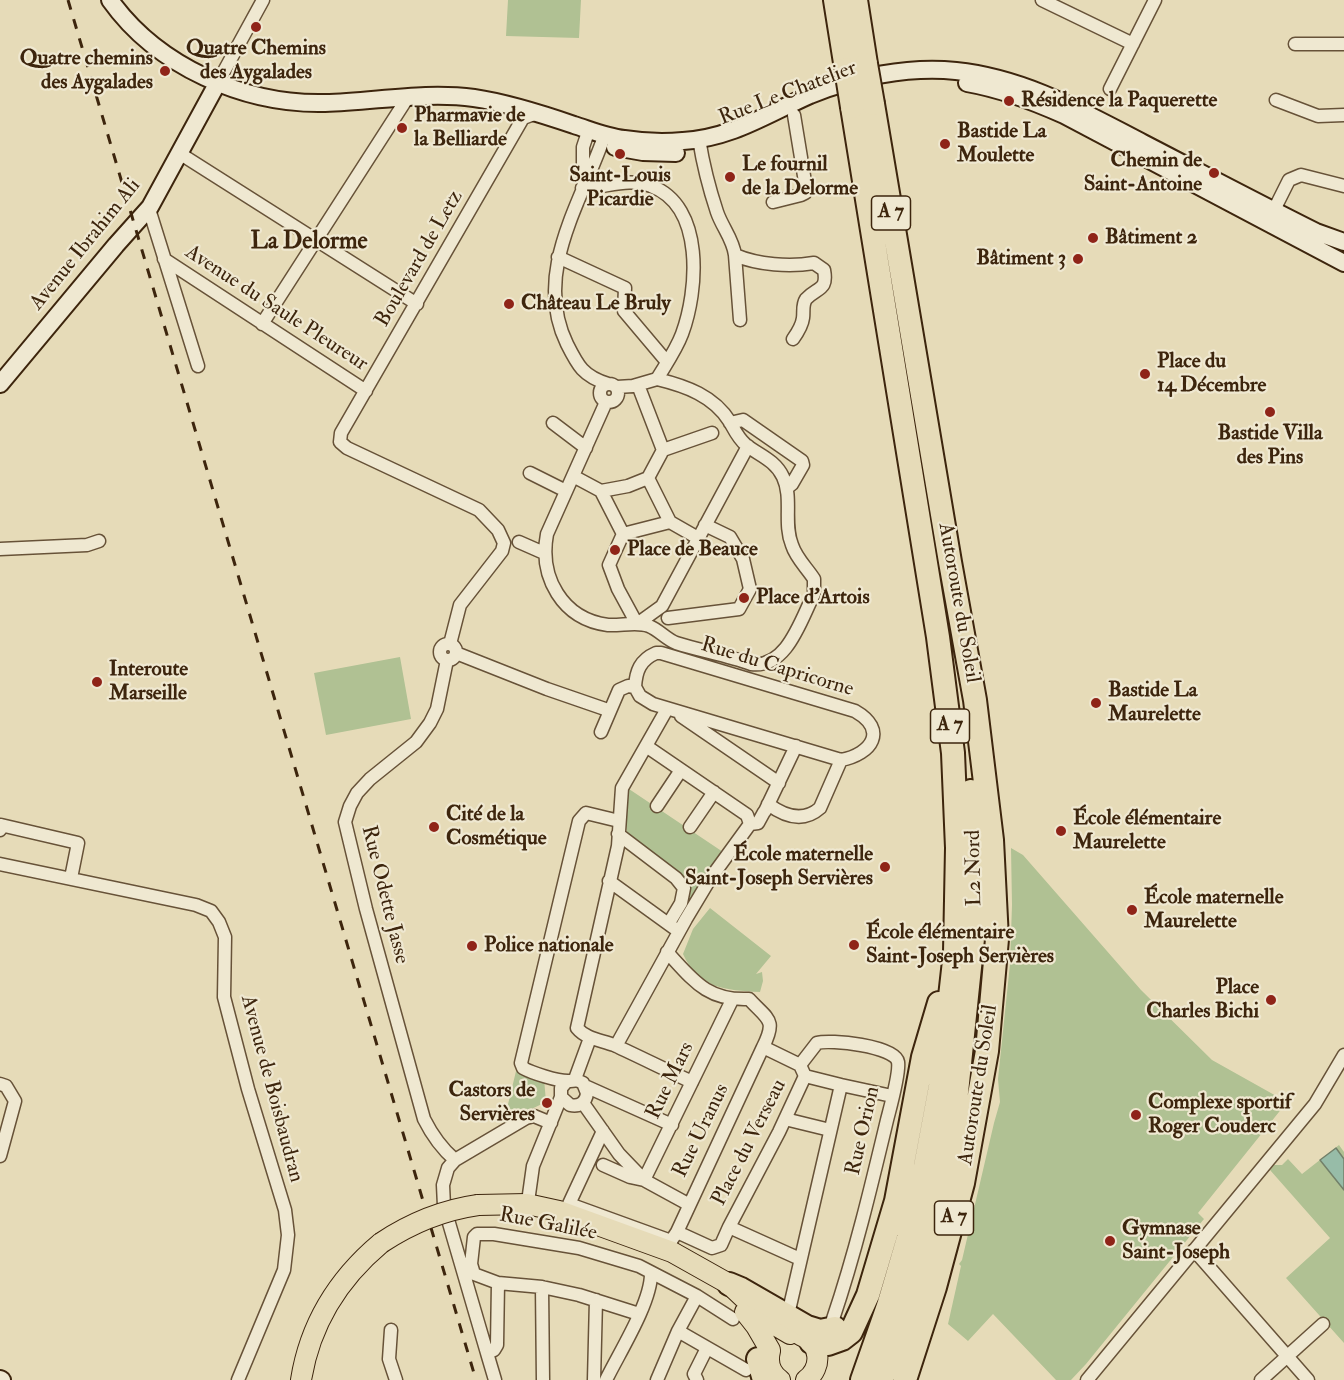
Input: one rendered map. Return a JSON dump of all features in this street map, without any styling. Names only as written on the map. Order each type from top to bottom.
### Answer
[{"type":"highway","name":"Autoroute du Soleil","points":[[835,0],[856,67],[950,562],[975,700],[992,840],[997,939],[987,1051],[963,1183],[935,1287],[905,1380]]},
{"type":"highway","name":"Autoroute du Soleil","points":[[856,0],[856,67]]},
{"type":"highway","name":"Autoroute du Soleil","points":[[863,106],[947,705],[957,837],[955,952],[949,1019],[939,1086],[925,1166],[908,1238],[868,1379]]},
{"type":"highway","name":"L2 Nord","points":[[868,1379],[903,1320],[934,1219],[954,1121],[977,900],[976,845],[950,562]]},
{"type":"highway","points":[[800,1338],[828,1344],[842,1339],[851,1332],[857,1322],[885,1239],[906,1156],[923,1057],[955,952]]},
{"type":"highway","points":[[917,1380],[937,1317],[982,1150],[992,1077],[987,1051]]},
{"type":"highway","points":[[729,1284],[807,1327],[820,1331],[835,1328],[844,1322],[855,1305],[885,1239]]},
{"type":"main road","name":"Rue Le Chatelier","points":[[110,0],[144,36],[164,53],[217,84],[284,101],[324,103],[429,97],[530,115],[643,153],[676,153],[734,131],[812,94],[879,75],[904,70],[928,69],[983,74],[1043,93],[1270,216],[1344,262]]},
{"type":"main road","name":"Rue Le Chatelier","points":[[699,144],[736,141],[841,94],[904,79],[953,80],[984,86],[1033,102],[1270,216],[1344,242]]},
{"type":"main road","name":"Avenue Ibrahim Ali","points":[[0,384],[149,209],[217,84]]},
{"type":"main road","points":[[311,1380],[322,1341],[339,1307],[397,1232],[426,1219],[462,1208],[476,1212],[527,1210],[577,1216],[672,1252],[729,1284],[768,1321],[800,1338],[818,1354],[816,1376]]},
{"type":"main road","points":[[527,1210],[658,1259],[701,1280],[736,1312],[756,1326],[766,1372]]},
{"type":"main road","points":[[301,1380],[312,1336],[330,1300],[349,1273],[385,1248]]},
{"type":"main road","points":[[766,1372],[778,1339],[800,1338]]},
{"type":"street","name":"Avenue Ibrahim Ali","points":[[217,84],[263,0]]},
{"type":"street","points":[[1042,0],[1133,44]]},
{"type":"street","points":[[1110,89],[1155,0]]},
{"type":"street","points":[[1295,44],[1344,44]]},
{"type":"street","points":[[262,324],[408,97]]},
{"type":"street","points":[[1276,100],[1318,116],[1344,115]]},
{"type":"street","name":"Boulevard de Letz","points":[[341,433],[530,115]]},
{"type":"street","points":[[773,202],[805,193],[794,115]]},
{"type":"street","points":[[595,137],[583,147],[582,188],[558,257],[556,310],[561,331],[576,362],[592,379],[603,398],[611,402],[614,389]]},
{"type":"street","points":[[699,144],[717,215],[734,244],[740,320]]},
{"type":"street","points":[[179,153],[417,303]]},
{"type":"street","points":[[1270,216],[1289,180],[1301,175],[1344,186]]},
{"type":"street","points":[[582,188],[599,188],[633,182],[650,185],[669,197],[683,214],[692,245],[694,282],[681,337],[657,379]]},
{"type":"street","points":[[149,209],[198,366]]},
{"type":"street","points":[[735,255],[745,259],[797,266],[814,263],[824,270],[825,281],[822,287],[806,300],[800,328],[793,339]]},
{"type":"street","points":[[558,257],[625,288],[624,311],[626,315],[667,362]]},
{"type":"street","name":"Avenue du Saule Pleureur","points":[[164,260],[366,391]]},
{"type":"street","points":[[592,379],[614,389],[635,386],[657,379],[697,391],[711,401],[730,423],[735,433],[748,446],[777,467],[787,488],[792,545],[814,579],[814,594],[787,647],[771,662],[761,666],[674,642],[648,627],[618,589],[609,565],[623,534]]},
{"type":"street","points":[[635,386],[663,450]]},
{"type":"street","points":[[603,398],[586,448],[547,534],[544,554],[553,589],[570,609],[595,622],[610,625],[648,627],[668,618],[739,609],[750,589],[743,559],[730,537],[705,525]]},
{"type":"street","points":[[730,423],[743,420],[802,461],[803,465],[792,484],[787,488]]},
{"type":"street","points":[[553,423],[586,448]]},
{"type":"street","name":"Rue Odette Jasse","points":[[341,433],[340,441],[347,448],[479,510],[498,530],[504,543],[502,551],[460,604],[437,709],[430,723],[416,742],[370,779],[357,793],[345,822],[366,909],[424,1119],[438,1144],[455,1160]]},
{"type":"street","points":[[602,491],[628,486],[648,478],[663,450],[712,434]]},
{"type":"street","points":[[648,627],[662,606],[748,446]]},
{"type":"street","points":[[530,473],[566,491]]},
{"type":"street","points":[[573,476],[602,491],[623,534]]},
{"type":"street","points":[[648,478],[670,522],[698,537]]},
{"type":"street","points":[[623,534],[670,522]]},
{"type":"street","points":[[0,549],[87,545],[99,541]]},
{"type":"street","points":[[519,542],[544,554]]},
{"type":"street","points":[[662,606],[668,618]]},
{"type":"street","points":[[451,652],[605,709]]},
{"type":"street","name":"Rue du Capricorne","points":[[635,687],[636,676],[644,659],[661,653],[855,711],[865,717],[870,725],[872,738],[864,752],[841,760]]},
{"type":"street","points":[[601,732],[619,690],[628,686],[635,687],[640,696],[653,704],[670,710],[841,760],[820,808],[814,814],[797,817],[766,808]]},
{"type":"street","points":[[670,710],[622,788],[618,846],[576,1028],[590,1038],[616,1046],[692,1082]]},
{"type":"street","points":[[670,710],[779,783]]},
{"type":"street","points":[[646,746],[749,819],[758,823],[796,747]]},
{"type":"street","points":[[657,806],[681,770]]},
{"type":"street","points":[[690,827],[714,792]]},
{"type":"street","points":[[616,1046],[667,952],[684,888],[676,878],[619,827],[586,813],[579,821],[521,1062],[523,1068],[530,1072],[576,1082],[672,1125]]},
{"type":"street","points":[[674,927],[710,879],[749,819]]},
{"type":"street","points":[[0,830],[1,825],[78,843],[71,878]]},
{"type":"street","name":"Avenue de Boisbaudran","points":[[0,864],[196,905],[211,911],[219,922],[225,937],[224,997],[248,1089],[285,1210],[288,1235],[284,1270],[238,1380]]},
{"type":"street","points":[[609,881],[674,927]]},
{"type":"street","points":[[667,952],[683,972],[699,986],[732,1000]]},
{"type":"street","name":"Rue Uranus","points":[[677,1232],[688,1204],[771,1031],[771,1023],[749,999],[732,1000]]},
{"type":"street","name":"Rue Mars","points":[[644,1180],[732,1000]]},
{"type":"street","points":[[576,1082],[590,1038]]},
{"type":"street","name":"Rue Orion","points":[[803,1071],[810,1049],[819,1042],[837,1040],[883,1050],[895,1057],[898,1062],[853,1257],[833,1320]]},
{"type":"street","points":[[763,1047],[803,1071],[841,1085],[892,1096]]},
{"type":"street","points":[[1088,1380],[1315,1104],[1344,1055]]},
{"type":"street","name":"Place du Verseau","points":[[677,1232],[712,1248],[721,1245],[785,1119],[803,1071]]},
{"type":"street","points":[[551,1123],[560,1113],[578,1105],[587,1097],[576,1082]]},
{"type":"street","points":[[527,1210],[533,1166],[561,1097],[561,1088],[576,1082]]},
{"type":"street","points":[[0,1084],[6,1086],[15,1101],[0,1156]]},
{"type":"street","points":[[790,1306],[841,1085]]},
{"type":"street","points":[[561,1097],[566,1104],[578,1105],[644,1180]]},
{"type":"street","points":[[495,1380],[444,1206],[443,1185],[448,1168],[455,1160],[526,1118],[534,1116],[551,1123]]},
{"type":"street","points":[[785,1119],[830,1130]]},
{"type":"street","points":[[603,1131],[569,1204],[670,1240],[677,1232]]},
{"type":"street","points":[[603,1165],[630,1177],[644,1180],[688,1204]]},
{"type":"street","points":[[729,1227],[800,1259]]},
{"type":"street","name":"Rue Galilée","points":[[498,1283],[474,1274],[471,1269],[474,1237],[477,1234],[494,1234],[579,1248],[639,1266],[697,1296],[736,1312]]},
{"type":"street","points":[[1194,1250],[1308,1380]]},
{"type":"street","points":[[606,1380],[639,1314],[651,1285],[651,1274]]},
{"type":"street","points":[[487,1353],[494,1350],[497,1345],[498,1283],[542,1287],[596,1300],[639,1314]]},
{"type":"street","points":[[542,1287],[543,1380]]},
{"type":"street","points":[[657,1380],[678,1331],[697,1296]]},
{"type":"street","points":[[594,1380],[596,1300]]},
{"type":"street","points":[[1261,1380],[1323,1324]]},
{"type":"street","points":[[392,1330],[389,1359],[396,1380]]},
{"type":"street","points":[[678,1331],[707,1348],[766,1372]]},
{"type":"street","points":[[697,1380],[694,1374],[707,1348]]},
{"type":"shaded area","points":[[508,0],[581,0],[579,38],[506,36]]},
{"type":"shaded area","points":[[400,657],[411,719],[326,735],[314,673]]},
{"type":"shaded area","points":[[629,789],[723,852],[708,871],[678,922],[676,921],[690,883],[627,836],[625,797]]},
{"type":"shaded area","name":"Complexe sportif Roger Couderc","points":[[1011,848],[1023,855],[1141,990],[1212,1060],[1287,1102],[1198,1213],[1204,1219],[1071,1380],[1056,1380],[993,1314],[968,1341],[948,1324],[961,1266],[959,1264],[962,1260],[1000,1102],[998,1079],[1010,964]]},
{"type":"shaded area","points":[[710,908],[771,956],[756,974],[762,972],[763,981],[760,992],[714,985],[705,981],[689,966],[683,954],[693,929]]},
{"type":"shaded area","points":[[517,1067],[544,1078],[546,1102],[503,1125]]},
{"type":"shaded area","points":[[1339,1145],[1344,1152],[1344,1343],[1286,1278],[1330,1238],[1270,1170],[1274,1165],[1282,1165],[1288,1159],[1302,1174]]},
{"type":"shaded area","points":[[1336,1148],[1344,1159],[1344,1190],[1320,1160]]},
{"type":"railway","points":[[68,0],[476,1380]]},
{"type":"place","name":"Quatre Chemins des Aygalades","points":[[256,27]]},
{"type":"place","name":"Quatre chemins des Aygalades","points":[[165,71]]},
{"type":"place","name":"Résidence la Paquerette","points":[[1009,101]]},
{"type":"place","name":"Pharmavie de la Belliarde","points":[[402,128]]},
{"type":"place","name":"Bastide La Moulette","points":[[945,144]]},
{"type":"place","name":"Saint-Louis Picardie","points":[[620,154]]},
{"type":"place","name":"Chemin de Saint-Antoine","points":[[1214,173]]},
{"type":"place","name":"Le fournil de la Delorme","points":[[730,177]]},
{"type":"place","name":"Bâtiment 2","points":[[1093,238]]},
{"type":"place","name":"Bâtiment 3","points":[[1078,259]]},
{"type":"place","name":"Château Le Bruly","points":[[509,304]]},
{"type":"place","name":"Place du 14 Décembre","points":[[1145,374]]},
{"type":"place","name":"Bastide Villa des Pins","points":[[1270,412]]},
{"type":"place","name":"Place de Beauce","points":[[615,550]]},
{"type":"place","name":"Place d'Artois","points":[[744,598]]},
{"type":"place","name":"Interoute Marseille","points":[[97,682]]},
{"type":"place","name":"Bastide La Maurelette","points":[[1096,703]]},
{"type":"place","name":"Cité de la Cosmétique","points":[[434,827]]},
{"type":"place","name":"École élémentaire Maurelette","points":[[1061,831]]},
{"type":"place","name":"École maternelle Saint-Joseph Servières","points":[[885,867]]},
{"type":"place","name":"École maternelle Maurelette","points":[[1132,910]]},
{"type":"place","name":"École élémentaire Saint-Joseph Servières","points":[[854,945]]},
{"type":"place","name":"Police nationale","points":[[472,946]]},
{"type":"place","name":"Place Charles Bichi","points":[[1271,1000]]},
{"type":"place","name":"Castors de Servières","points":[[547,1103]]},
{"type":"place","name":"Complexe sportif Roger Couderc","points":[[1136,1115]]},
{"type":"place","name":"Gymnase Saint-Joseph","points":[[1110,1241]]},
{"type":"district","name":"La Delorme","points":[[309,243]]}]
